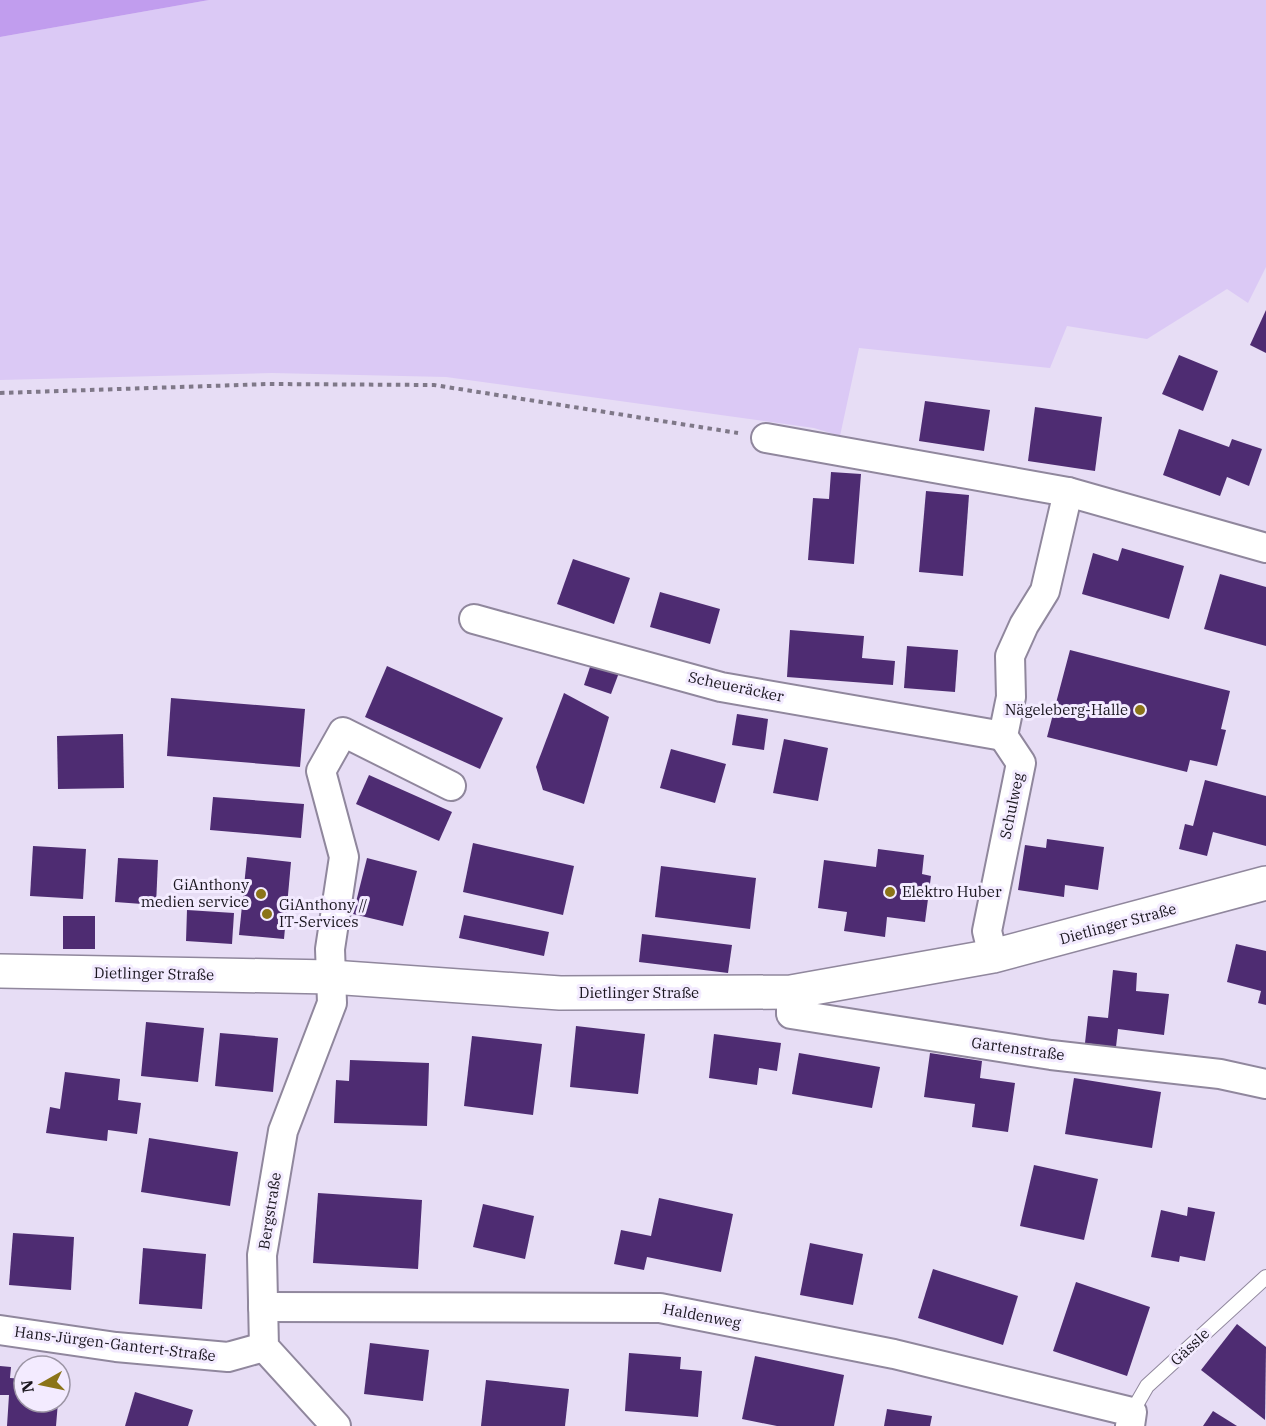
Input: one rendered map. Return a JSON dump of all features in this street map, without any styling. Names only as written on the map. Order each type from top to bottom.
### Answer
[{"type":"street","points":[[766,438],[1068,492],[1266,548]]},
{"type":"street","points":[[1002,736],[1011,697],[1010,656],[1024,625],[1045,591],[1068,492]]},
{"type":"street","name":"Scheueräcker","points":[[474,619],[721,687],[1002,736]]},
{"type":"street","points":[[331,977],[330,949],[345,857],[321,771],[343,732],[451,786]]},
{"type":"street","name":"Schulweg","points":[[993,956],[987,931],[1021,763],[1002,736]]},
{"type":"street","name":"Dietlinger Straße","points":[[0,971],[331,977],[560,993],[791,992],[993,956],[1266,883]]},
{"type":"street","name":"Bergstraße","points":[[264,1347],[262,1255],[283,1131],[332,1003],[331,977]]},
{"type":"street","name":"Gartenstraße","points":[[791,992],[791,1014],[1051,1054],[1220,1074],[1266,1084]]},
{"type":"street","name":"Haldenweg","points":[[263,1307],[660,1308],[894,1354],[1131,1419]]},
{"type":"street","name":"Hans-Jürgen-Gantert-Straße","points":[[0,1330],[116,1347],[228,1357],[264,1347]]},
{"type":"street","points":[[264,1347],[336,1426]]},
{"type":"lane","name":"Gässle","points":[[1131,1419],[1147,1386],[1266,1277]]},
{"type":"path","points":[[0,393],[269,384],[434,385],[766,438]]},
{"type":"shaded area","points":[[0,0],[209,0],[0,37]]},
{"type":"shaded area","points":[[209,0],[1266,0],[1266,267],[1248,303],[1227,289],[1147,339],[1067,326],[1050,368],[859,348],[840,436],[814,428],[446,377],[272,373],[0,380],[0,37]]},
{"type":"building","points":[[1266,310],[1266,353],[1250,345]]},
{"type":"building","points":[[1179,355],[1218,371],[1203,411],[1162,394]]},
{"type":"building","points":[[925,401],[990,410],[984,451],[919,441]]},
{"type":"building","points":[[1035,407],[1102,417],[1095,471],[1028,461]]},
{"type":"building","points":[[1179,429],[1229,447],[1232,439],[1262,449],[1249,486],[1227,477],[1220,496],[1163,475]]},
{"type":"building","points":[[831,472],[861,474],[854,564],[808,560],[813,498],[829,499]]},
{"type":"building","points":[[926,491],[969,495],[963,576],[919,572]]},
{"type":"building","points":[[1122,548],[1184,566],[1169,619],[1082,594],[1093,553],[1118,561]]},
{"type":"building","points":[[573,559],[630,578],[614,624],[557,604]]},
{"type":"building","points":[[1220,574],[1266,587],[1266,646],[1204,629]]},
{"type":"building","points":[[660,592],[720,609],[710,644],[650,627]]},
{"type":"building","points":[[790,630],[864,636],[862,658],[895,661],[893,685],[787,677]]},
{"type":"building","points":[[907,646],[958,650],[955,692],[904,688]]},
{"type":"building","name":"Nägeleberg-Halle","points":[[1070,650],[1230,691],[1221,729],[1226,730],[1217,766],[1190,760],[1187,772],[1047,737]]},
{"type":"building","points":[[592,661],[620,670],[611,694],[584,685]]},
{"type":"building","points":[[387,666],[503,718],[480,769],[365,717]]},
{"type":"building","points":[[564,693],[609,717],[584,804],[543,790],[536,767]]},
{"type":"building","points":[[171,698],[305,709],[300,767],[167,756]]},
{"type":"building","points":[[737,714],[768,719],[764,750],[732,745]]},
{"type":"building","points":[[123,734],[124,788],[58,789],[57,736]]},
{"type":"building","points":[[784,739],[828,748],[818,801],[773,793]]},
{"type":"building","points":[[671,749],[726,764],[715,803],[660,788]]},
{"type":"building","points":[[369,775],[452,812],[439,841],[356,804]]},
{"type":"building","points":[[1205,780],[1266,796],[1266,846],[1213,832],[1207,856],[1179,849],[1185,824],[1193,826]]},
{"type":"building","points":[[213,797],[304,804],[301,838],[210,830]]},
{"type":"building","points":[[1047,839],[1104,847],[1098,890],[1065,885],[1064,897],[1018,890],[1025,845],[1046,848]]},
{"type":"building","points":[[473,843],[574,866],[563,915],[463,892]]},
{"type":"building","points":[[33,846],[86,849],[83,899],[30,896]]},
{"type":"building","points":[[878,849],[924,855],[922,874],[931,876],[925,922],[887,917],[885,937],[844,931],[847,912],[818,908],[824,860],[876,867]]},
{"type":"building","points":[[247,857],[291,862],[284,939],[239,935]]},
{"type":"building","points":[[118,858],[158,860],[156,905],[115,902]]},
{"type":"building","points":[[367,858],[417,871],[403,926],[353,914]]},
{"type":"building","points":[[661,866],[756,878],[750,929],[655,917]]},
{"type":"building","points":[[187,910],[234,913],[232,944],[186,941]]},
{"type":"building","points":[[464,915],[549,932],[544,956],[459,938]]},
{"type":"building","points":[[63,916],[95,916],[95,949],[63,949]]},
{"type":"building","points":[[642,934],[732,945],[728,973],[639,962]]},
{"type":"building","points":[[1236,944],[1266,951],[1266,1005],[1258,1003],[1261,991],[1227,982]]},
{"type":"building","points":[[1113,970],[1137,973],[1136,991],[1169,994],[1164,1035],[1118,1029],[1116,1047],[1085,1043],[1088,1016],[1108,1018]]},
{"type":"building","points":[[146,1022],[204,1028],[198,1082],[141,1076]]},
{"type":"building","points":[[576,1026],[645,1034],[638,1094],[570,1087]]},
{"type":"building","points":[[220,1033],[278,1038],[273,1092],[215,1086]]},
{"type":"building","points":[[714,1034],[781,1043],[777,1071],[759,1068],[757,1085],[709,1078]]},
{"type":"building","points":[[472,1036],[542,1044],[533,1115],[464,1106]]},
{"type":"building","points":[[799,1053],[880,1067],[872,1108],[792,1094]]},
{"type":"building","points":[[930,1053],[982,1061],[980,1078],[1015,1083],[1008,1132],[972,1127],[975,1104],[924,1097]]},
{"type":"building","points":[[350,1060],[429,1063],[427,1126],[334,1123],[336,1080],[349,1081]]},
{"type":"building","points":[[65,1072],[120,1079],[118,1100],[141,1103],[137,1134],[108,1130],[107,1141],[46,1133],[50,1107],[60,1109]]},
{"type":"building","points":[[1074,1078],[1161,1092],[1152,1148],[1065,1134]]},
{"type":"building","points":[[149,1138],[238,1152],[230,1206],[141,1192]]},
{"type":"building","points":[[1034,1165],[1098,1179],[1084,1240],[1020,1226]]},
{"type":"building","points":[[318,1193],[422,1200],[418,1269],[313,1263]]},
{"type":"building","points":[[659,1198],[733,1214],[721,1272],[647,1257],[644,1270],[614,1264],[621,1230],[651,1236]]},
{"type":"building","points":[[483,1204],[534,1216],[525,1259],[473,1247]]},
{"type":"building","points":[[1188,1207],[1215,1212],[1205,1261],[1180,1256],[1179,1262],[1151,1257],[1161,1210],[1187,1216]]},
{"type":"building","points":[[13,1233],[74,1237],[71,1290],[9,1285]]},
{"type":"building","points":[[810,1243],[863,1254],[853,1305],[800,1295]]},
{"type":"building","points":[[143,1248],[206,1254],[202,1309],[139,1304]]},
{"type":"building","points":[[933,1269],[1018,1296],[1003,1345],[918,1318]]},
{"type":"building","points":[[1076,1282],[1150,1307],[1127,1376],[1053,1351]]},
{"type":"building","points":[[1237,1324],[1266,1347],[1265,1420],[1201,1370]]},
{"type":"building","points":[[370,1343],[429,1350],[423,1401],[364,1394]]},
{"type":"building","points":[[629,1353],[681,1357],[680,1369],[702,1371],[698,1417],[625,1411]]},
{"type":"building","points":[[755,1356],[844,1375],[834,1426],[777,1426],[742,1419]]},
{"type":"building","points":[[0,1366],[11,1367],[12,1414],[57,1414],[56,1426],[7,1426],[9,1395],[0,1395]]},
{"type":"building","points":[[486,1380],[569,1389],[565,1426],[481,1426]]},
{"type":"building","points":[[135,1392],[193,1410],[188,1426],[125,1426]]},
{"type":"building","points":[[887,1409],[932,1416],[930,1426],[884,1426]]},
{"type":"building","points":[[1213,1411],[1237,1426],[1203,1426]]},
{"type":"place","name":"Nägeleberg-Halle","points":[[1140,710]]},
{"type":"place","name":"Elektro Huber","points":[[890,892]]},
{"type":"place","name":"GiAnthony medien service","points":[[261,894]]},
{"type":"place","name":"GiAnthony // IT-Services","points":[[267,914]]}]
